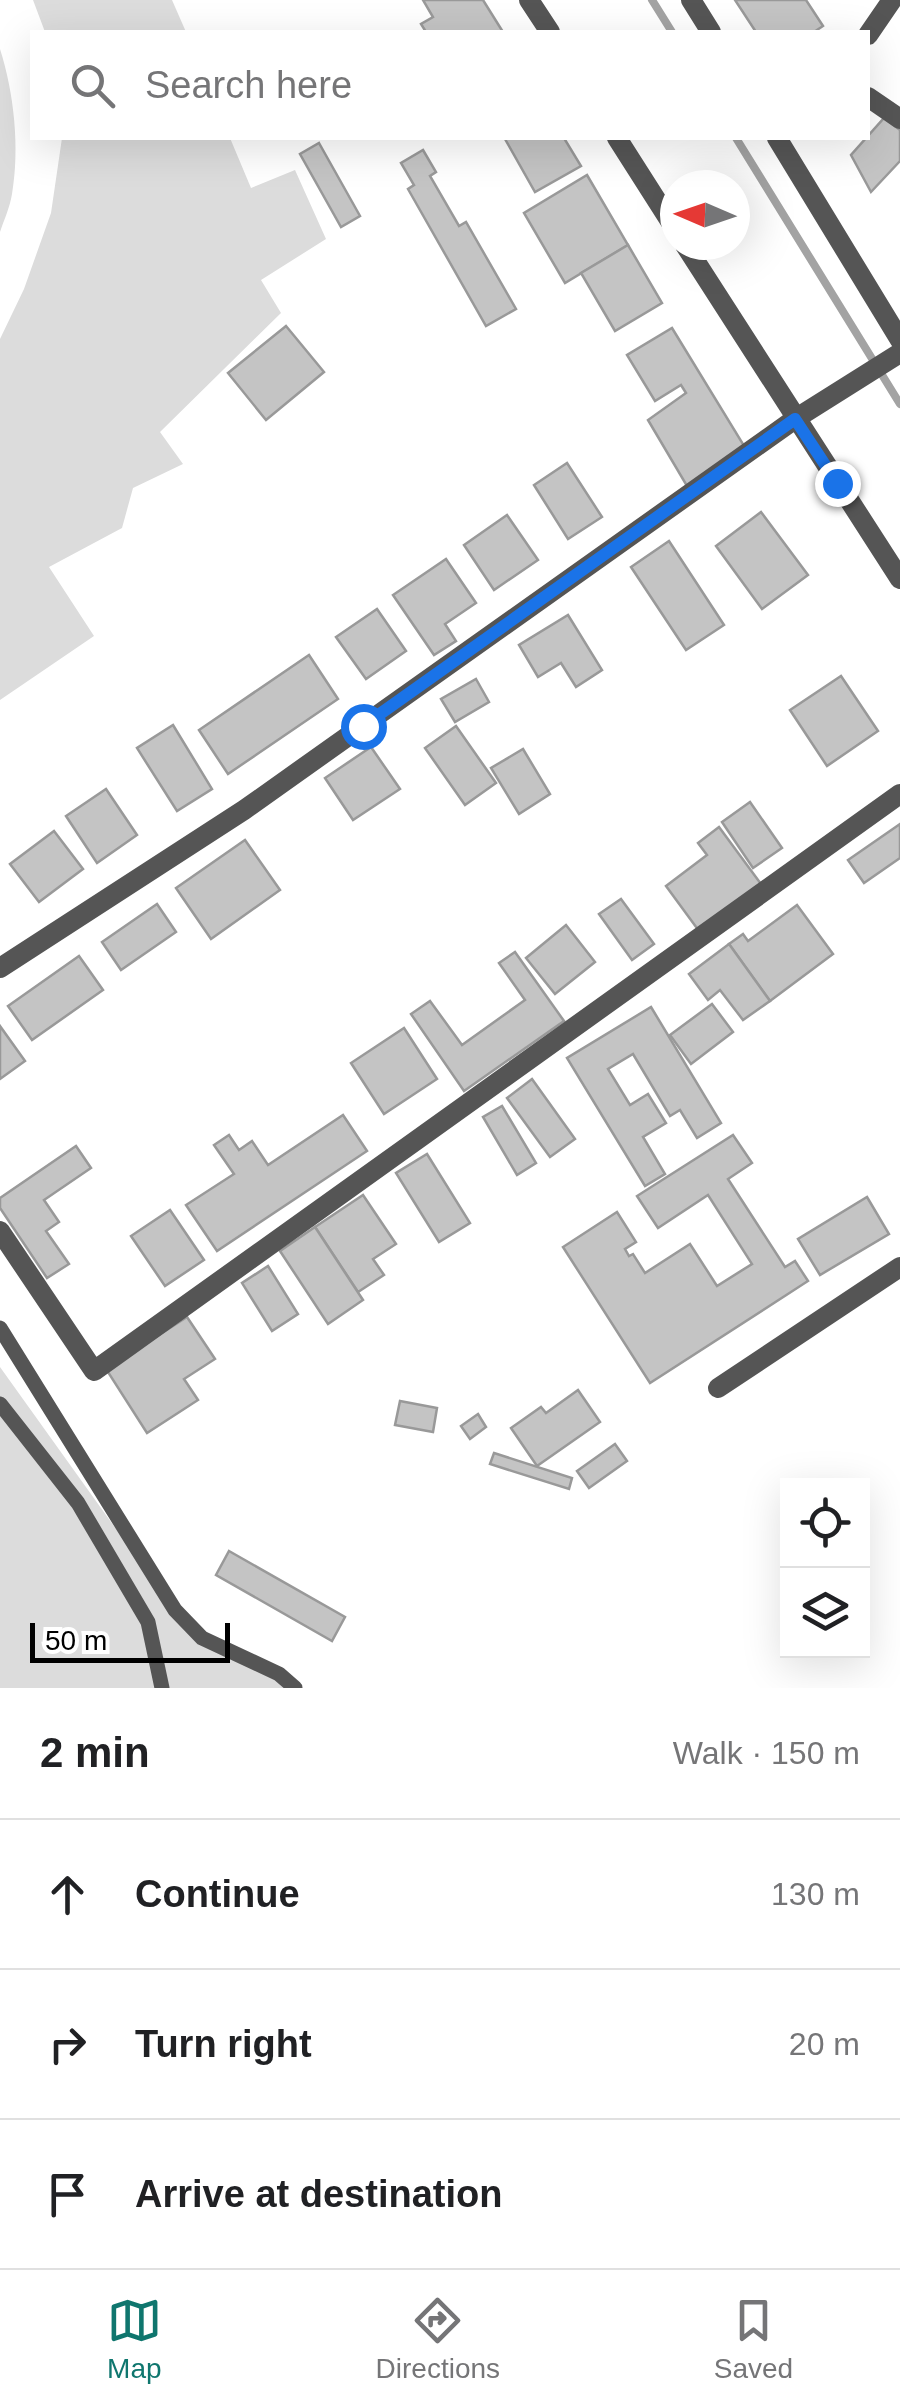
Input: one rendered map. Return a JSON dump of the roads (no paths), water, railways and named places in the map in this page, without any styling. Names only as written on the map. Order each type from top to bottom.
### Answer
[{"type":"street","points":[[530,0],[549,30]]},
{"type":"street","points":[[691,0],[711,30]]},
{"type":"street","points":[[870,32],[892,0]]},
{"type":"street","points":[[870,98],[900,120]]},
{"type":"street","points":[[618,140],[660,206]]},
{"type":"street","points":[[778,140],[900,340]]},
{"type":"street","points":[[694,260],[900,579]]},
{"type":"street","points":[[0,968],[260,799],[795,419],[893,357]]},
{"type":"street","points":[[0,1231],[94,1371],[900,794]]},
{"type":"street","points":[[718,1388],[900,1267]]},
{"type":"lane","points":[[0,1328],[175,1610],[202,1638],[279,1674],[295,1688]]},
{"type":"lane","points":[[0,1404],[78,1503],[148,1622],[162,1688]]},
{"type":"waterway","points":[[652,0],[671,30]]},
{"type":"waterway","points":[[737,140],[900,404]]}]
